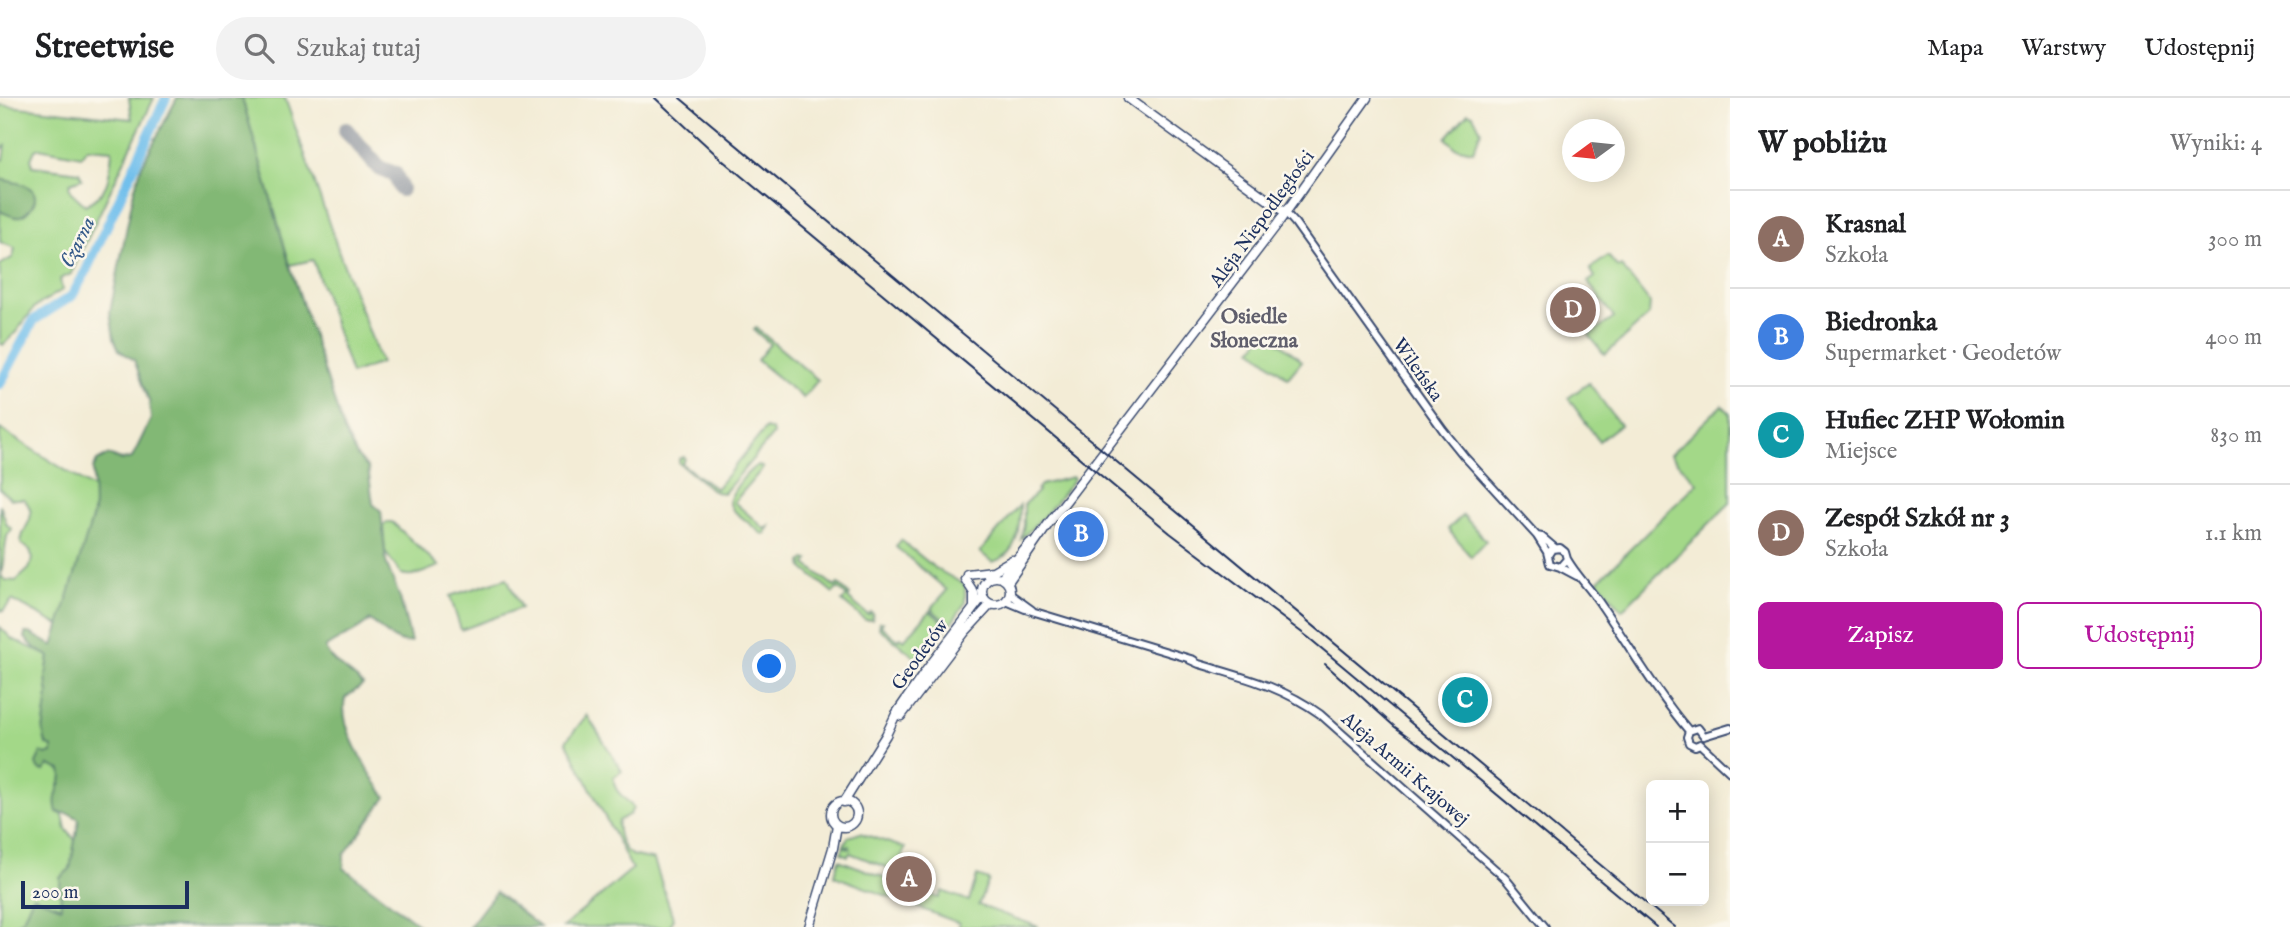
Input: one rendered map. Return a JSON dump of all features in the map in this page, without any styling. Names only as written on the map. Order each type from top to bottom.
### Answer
[{"type":"main road","points":[[1128,98],[1286,213]]},
{"type":"main road","name":"Aleja Niepodległości","points":[[1049,523],[1286,213],[1367,98]]},
{"type":"main road","points":[[974,607],[974,593],[966,576],[1005,565],[1049,523]]},
{"type":"main road","points":[[1005,580],[1049,523]]},
{"type":"main road","points":[[1005,580],[995,576],[986,581],[984,596],[991,604],[998,605],[1008,597],[1005,580],[1022,551]]},
{"type":"main road","name":"Geodetów","points":[[886,735],[896,714],[925,672],[984,596]]},
{"type":"main road","name":"Geodetów","points":[[848,803],[859,779],[886,735],[965,632],[991,604]]},
{"type":"main road","points":[[809,927],[833,848],[836,825],[832,819],[832,810],[836,804],[848,803],[856,809],[856,819],[846,827],[833,848]]},
{"type":"main road","points":[[836,825],[846,827]]},
{"type":"street","name":"Wileńska","points":[[1286,213],[1353,301],[1450,439],[1537,536],[1548,555]]},
{"type":"street","name":"Wileńska","points":[[1537,536],[1555,548]]},
{"type":"street","points":[[1577,576],[1560,566],[1550,564],[1548,555],[1555,548],[1564,551],[1577,576],[1599,602],[1666,704],[1689,731]]},
{"type":"street","points":[[1560,566],[1567,559]]},
{"type":"street","name":"Aleja Armii Krajowej","points":[[1008,597],[1025,609],[1190,660],[1206,662],[1294,696],[1320,714],[1505,878],[1545,927]]},
{"type":"street","points":[[1700,744],[1704,736],[1730,728]]},
{"type":"street","points":[[1689,731],[1698,729],[1704,736]]},
{"type":"street","points":[[1689,731],[1688,741],[1692,745],[1700,744]]},
{"type":"street","points":[[1710,754],[1711,739],[1718,732]]},
{"type":"street","points":[[1700,744],[1730,772]]},
{"type":"green space","points":[[129,98],[154,98],[71,274],[60,279],[62,290],[35,307],[3,345],[0,343],[0,265],[13,257],[15,248],[0,242],[0,211],[15,217],[0,179],[0,158],[4,160],[6,145],[0,150],[0,105],[132,119]],"holes":[[[39,148],[81,156],[87,148],[112,150],[104,189],[85,205],[69,187],[70,183],[82,179],[79,172],[33,166],[31,159]]]},
{"type":"green space","points":[[177,98],[242,98],[288,259],[344,431],[357,456],[368,468],[373,504],[381,511],[386,562],[400,598],[411,642],[395,639],[370,620],[325,648],[332,658],[363,685],[345,698],[346,723],[356,750],[386,797],[344,855],[344,868],[422,927],[11,927],[23,919],[33,896],[61,907],[60,878],[70,869],[79,819],[57,812],[56,800],[61,770],[49,765],[44,771],[38,769],[36,764],[41,752],[46,755],[52,753],[52,747],[46,744],[43,732],[49,656],[37,650],[25,638],[25,633],[30,633],[53,646],[94,512],[93,469],[97,461],[108,455],[122,460],[132,458],[151,419],[149,401],[134,360],[119,350],[114,338],[110,312],[134,191],[142,165]]},
{"type":"green space","points":[[242,98],[285,98],[381,363],[351,374],[313,260],[290,265]]},
{"type":"green space","points":[[1468,113],[1473,115],[1481,131],[1473,151],[1455,147],[1446,138]]},
{"type":"green space","points":[[0,179],[31,188],[35,199],[25,214],[15,217],[0,211]]},
{"type":"green space","points":[[1608,256],[1618,268],[1621,266],[1650,303],[1649,315],[1604,354],[1589,335],[1614,318],[1588,282],[1595,277],[1590,269]]},
{"type":"green space","points":[[756,328],[818,380],[803,398],[757,360],[770,344],[754,330]]},
{"type":"green space","points":[[1266,331],[1302,361],[1288,378],[1252,349]]},
{"type":"green space","points":[[1589,383],[1620,425],[1599,441],[1568,398]]},
{"type":"green space","points":[[1722,405],[1730,413],[1730,503],[1622,610],[1598,581],[1697,483],[1670,455]]},
{"type":"green space","points":[[766,428],[772,430],[773,435],[724,493],[715,492],[679,463],[679,459],[684,457],[682,464],[716,489]]},
{"type":"green space","points":[[0,429],[95,489],[87,541],[60,626],[12,600],[3,611],[0,610],[0,505],[7,525],[12,529],[7,536],[1,576],[5,580],[16,581],[29,569],[33,559],[30,550],[21,544],[31,517],[29,506],[24,499],[11,499],[0,489]]},
{"type":"green space","points":[[758,465],[763,468],[734,502],[765,529],[769,526],[766,533],[762,534],[733,510],[729,502],[741,481]]},
{"type":"green space","points":[[1072,477],[1074,479],[1046,514],[1021,539],[1024,505],[1041,485]]},
{"type":"green space","points":[[1020,505],[1016,540],[1007,554],[992,562],[980,552]]},
{"type":"green space","points":[[1463,515],[1486,541],[1471,557],[1448,529]]},
{"type":"green space","points":[[392,522],[439,566],[416,575],[401,574],[385,552],[383,526]]},
{"type":"green space","points":[[901,540],[935,568],[965,585],[965,603],[950,625],[931,609],[947,590],[896,547]]},
{"type":"green space","points":[[809,560],[806,564],[835,587],[838,584],[850,595],[848,598],[868,615],[871,612],[872,620],[865,620],[842,601],[847,596],[838,588],[833,593],[803,568],[802,562]]},
{"type":"green space","points":[[507,578],[521,608],[461,630],[450,596]]},
{"type":"green space","points":[[930,611],[948,626],[927,653],[917,659],[879,628],[880,622],[883,622],[881,626],[898,640],[901,637],[904,640]]},
{"type":"green space","points":[[0,627],[12,639],[49,656],[43,732],[52,747],[52,753],[46,755],[49,765],[61,770],[63,776],[58,787],[57,812],[63,815],[66,829],[75,840],[70,869],[60,878],[61,908],[23,919],[11,927],[0,927]]},
{"type":"green space","points":[[587,715],[622,771],[614,777],[615,787],[633,808],[630,814],[618,821],[620,839],[630,854],[654,860],[673,918],[669,927],[563,927],[632,869],[566,741]]},
{"type":"green space","points":[[860,833],[905,848],[896,871],[850,853],[848,856],[841,853],[844,846],[850,849],[844,845],[848,837]]},
{"type":"green space","points":[[839,860],[939,898],[942,891],[969,901],[977,876],[989,880],[978,905],[1039,927],[958,927],[959,923],[834,876]]},
{"type":"green space","points":[[496,892],[540,927],[469,927]]},
{"type":"waterway","name":"Czarna","points":[[0,384],[34,320],[72,296],[166,98]]},
{"type":"taxiway","points":[[346,130],[379,168],[395,174],[401,189]]},
{"type":"railway","points":[[655,98],[722,160],[1170,533],[1309,638],[1656,927]]},
{"type":"railway","points":[[680,98],[1675,927]]},
{"type":"railway","points":[[1325,664],[1395,727],[1449,766]]},
{"type":"place","name":"Zespół Szkół nr 3","points":[[1573,310]]},
{"type":"place","name":"Biedronka","points":[[1081,534]]},
{"type":"place","name":"Hufiec ZHP Wołomin","points":[[1465,700]]},
{"type":"place","name":"Krasnal","points":[[909,879]]},
{"type":"district","name":"Osiedle Słoneczna","points":[[1254,328]]}]
